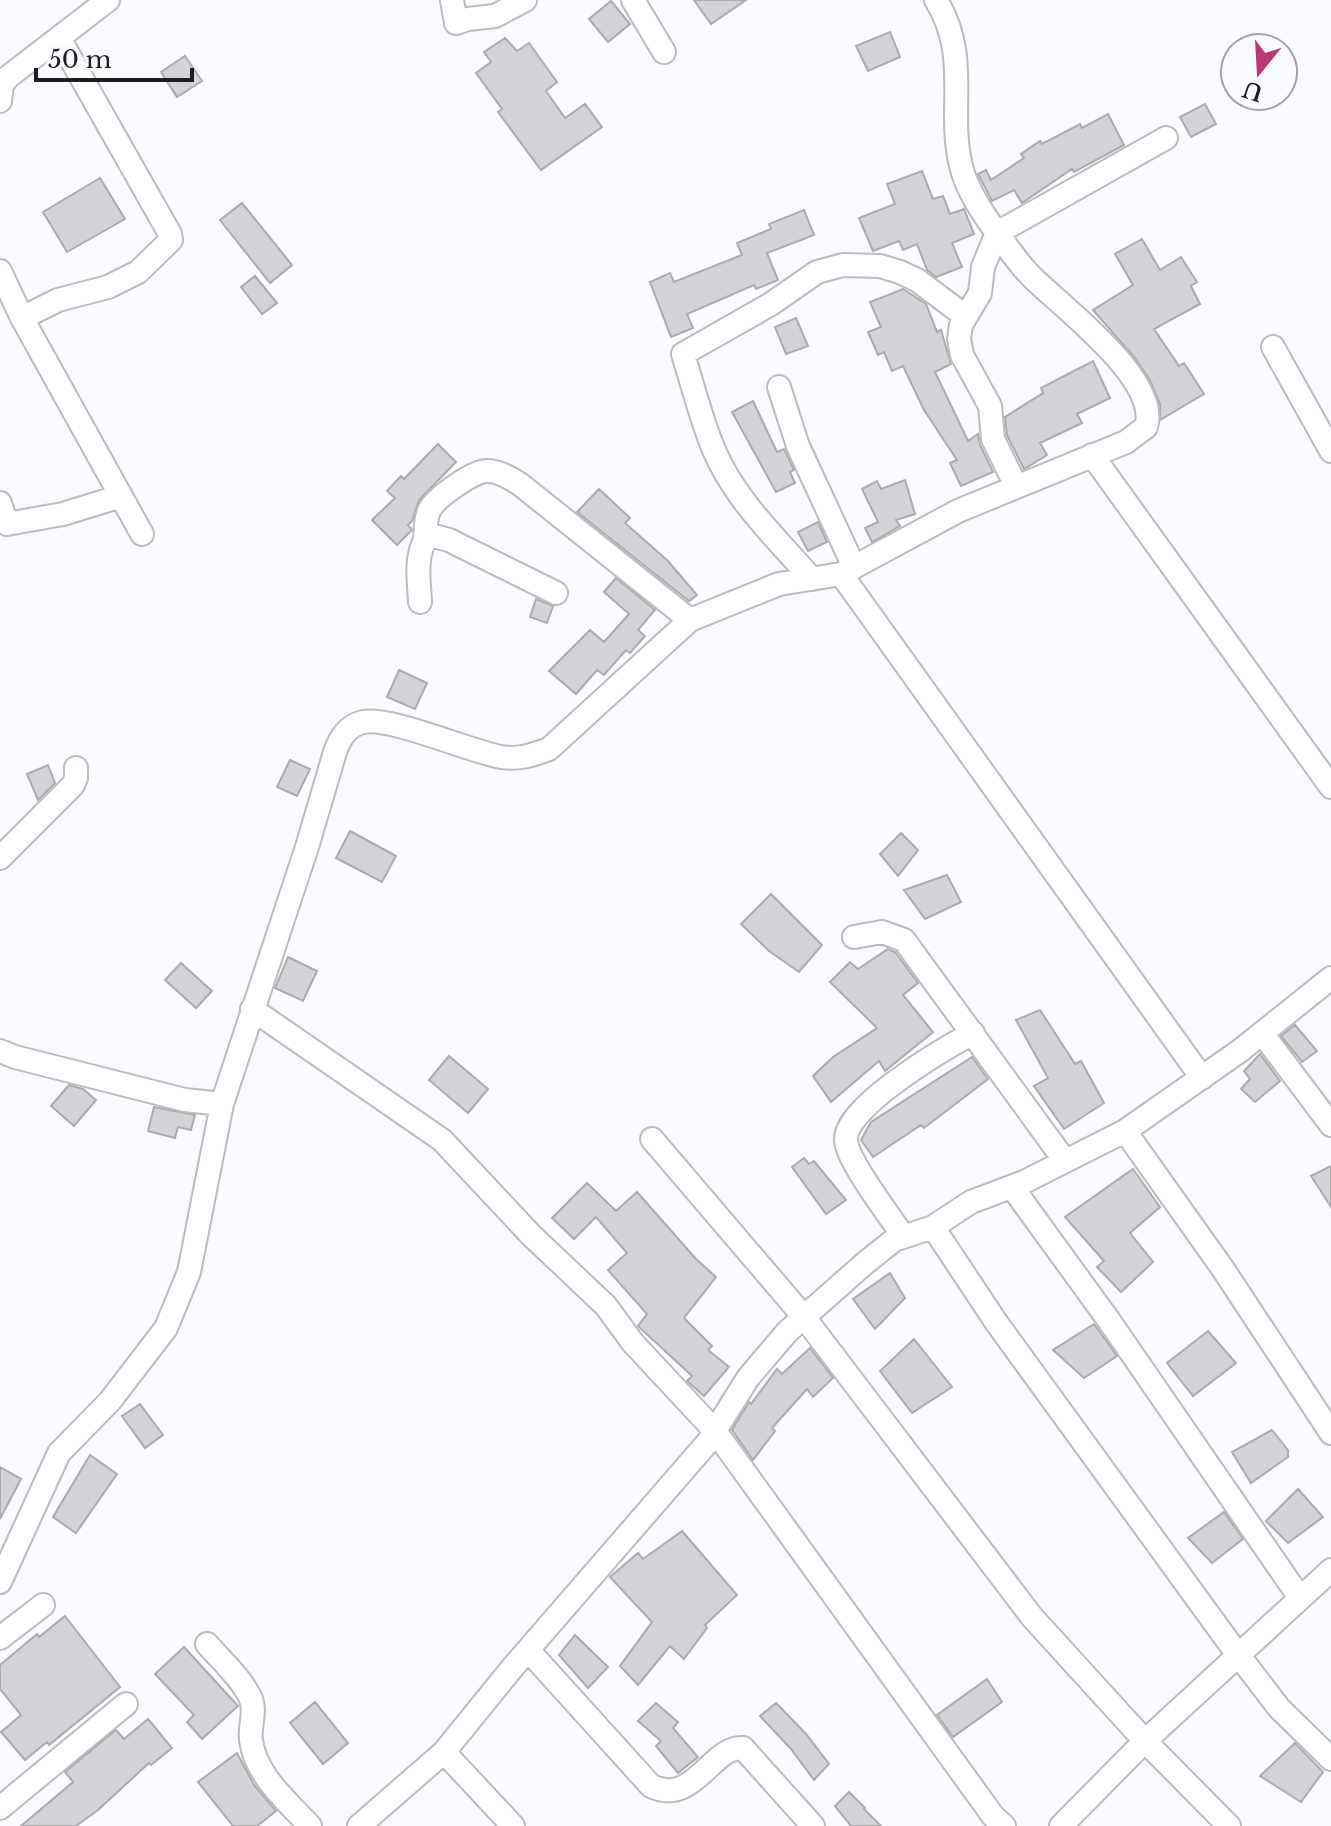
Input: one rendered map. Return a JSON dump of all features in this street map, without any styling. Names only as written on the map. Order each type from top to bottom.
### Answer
[{"type":"street","points":[[0,101],[2,85],[8,77],[108,0]]},
{"type":"street","points":[[452,0],[456,23],[495,16],[525,0]]},
{"type":"street","points":[[633,0],[664,52]]},
{"type":"street","points":[[1,1573],[59,1453],[110,1401],[166,1328],[189,1272],[222,1104],[307,847],[339,739],[348,729],[373,722],[503,757],[527,757],[549,749],[690,620],[779,584],[848,571],[958,511],[1135,437],[1146,427],[1149,408],[1104,341],[1032,277],[997,233],[966,181],[961,166],[957,57],[936,0]]},
{"type":"street","points":[[22,318],[58,300],[108,287],[138,272],[171,240],[59,38]]},
{"type":"street","points":[[1016,486],[993,439],[990,406],[962,355],[960,332],[965,316],[980,293],[983,267],[997,233],[1166,138]]},
{"type":"street","points":[[812,579],[751,511],[731,483],[714,450],[683,354],[771,304],[817,272],[843,265],[880,266],[900,272],[917,280],[965,316]]},
{"type":"street","points":[[0,271],[22,318],[142,534]]},
{"type":"street","points":[[1273,347],[1331,451]]},
{"type":"street","points":[[779,387],[798,446],[848,571],[1202,1078]]},
{"type":"street","points":[[1092,455],[1331,787]]},
{"type":"street","points":[[420,602],[418,565],[425,540],[426,518],[437,499],[478,472],[488,471],[500,473],[521,485],[690,620]]},
{"type":"street","points":[[0,503],[7,524],[63,514],[121,496]]},
{"type":"street","points":[[425,540],[434,536],[449,540],[556,593]]},
{"type":"street","points":[[0,858],[73,785],[76,768]]},
{"type":"street","points":[[854,937],[882,932],[904,940],[1065,1161]]},
{"type":"street","points":[[359,1826],[444,1752],[679,1476],[715,1431],[748,1378],[787,1332],[864,1264],[903,1236],[933,1227],[971,1202],[1012,1187],[1125,1131],[1202,1078],[1331,978]]},
{"type":"street","points":[[252,1009],[442,1140],[531,1235],[606,1306],[633,1343],[715,1431],[984,1804],[1004,1826]]},
{"type":"street","points":[[903,1236],[852,1155],[846,1143],[848,1128],[862,1109],[922,1061],[973,1033]]},
{"type":"street","points":[[1262,1033],[1331,1125]]},
{"type":"street","points":[[0,1051],[185,1100],[222,1104]]},
{"type":"street","points":[[1125,1131],[1223,1269],[1331,1433]]},
{"type":"street","points":[[652,1139],[804,1317],[1032,1617],[1145,1741],[1229,1826]]},
{"type":"street","points":[[1012,1187],[1110,1322],[1300,1598]]},
{"type":"street","points":[[933,1227],[996,1322],[1237,1654],[1279,1708],[1331,1759]]},
{"type":"street","points":[[1061,1826],[1145,1741],[1331,1570]]},
{"type":"street","points":[[0,1638],[43,1605]]},
{"type":"street","points":[[207,1644],[253,1702],[251,1742],[260,1767],[271,1785],[310,1826]]},
{"type":"street","points":[[528,1650],[651,1786],[673,1792],[731,1750],[743,1748],[813,1826]]},
{"type":"street","points":[[0,1808],[126,1704]]},
{"type":"street","points":[[444,1752],[513,1826]]},
{"type":"building","points":[[694,0],[746,0],[711,24]]},
{"type":"building","points":[[611,1],[630,24],[608,42],[589,19]]},
{"type":"building","points":[[890,32],[900,57],[868,71],[856,46]]},
{"type":"building","points":[[505,38],[517,51],[529,43],[557,82],[546,91],[565,118],[585,104],[602,127],[541,170],[498,112],[502,109],[476,73],[491,62],[484,52]]},
{"type":"building","points":[[185,56],[202,81],[177,97],[161,72]]},
{"type":"building","points":[[1205,104],[1216,124],[1191,137],[1180,117]]},
{"type":"building","points":[[1108,114],[1124,145],[1074,172],[1072,169],[1022,203],[1014,190],[992,201],[978,174],[986,170],[991,180],[1024,158],[1021,154],[1040,141],[1042,144],[1080,124],[1082,128]]},
{"type":"building","points":[[922,171],[933,199],[943,196],[950,214],[964,209],[974,234],[952,243],[962,267],[936,277],[927,270],[917,244],[903,250],[899,241],[873,251],[859,218],[895,204],[887,184]]},
{"type":"building","points":[[100,178],[125,219],[67,252],[43,212]]},
{"type":"building","points":[[242,203],[292,265],[270,283],[220,220]]},
{"type":"building","points":[[804,210],[814,235],[767,253],[778,280],[756,289],[754,285],[687,314],[693,328],[671,337],[650,282],[670,273],[674,282],[742,255],[737,243],[771,229],[769,224]]},
{"type":"building","points":[[1142,239],[1160,270],[1181,257],[1197,282],[1191,286],[1200,304],[1154,329],[1179,366],[1184,363],[1204,394],[1160,420],[1160,404],[1150,380],[1093,310],[1133,285],[1115,254]]},
{"type":"building","points":[[255,276],[277,303],[262,314],[241,287]]},
{"type":"building","points":[[903,289],[926,304],[937,332],[941,330],[951,364],[935,372],[968,441],[978,434],[993,472],[961,486],[950,463],[957,460],[924,410],[903,366],[892,371],[884,352],[878,355],[868,332],[881,327],[870,302]]},
{"type":"building","points":[[796,318],[808,346],[786,354],[775,327]]},
{"type":"building","points":[[1093,361],[1110,398],[1077,414],[1082,423],[1040,443],[1047,455],[1024,469],[1007,435],[1005,417],[1043,393],[1041,388]]},
{"type":"building","points":[[753,401],[777,452],[784,449],[794,470],[790,472],[795,483],[776,492],[732,412]]},
{"type":"building","points":[[438,444],[456,462],[419,500],[408,525],[412,530],[397,545],[372,520],[395,498],[387,491],[401,476],[404,479]]},
{"type":"building","points":[[905,480],[915,514],[896,520],[900,526],[872,542],[865,528],[878,522],[862,489],[877,481],[881,489]]},
{"type":"building","points":[[599,489],[630,518],[625,523],[668,561],[697,595],[689,601],[577,512]]},
{"type":"building","points":[[818,522],[827,542],[808,551],[798,532]]},
{"type":"building","points":[[616,578],[655,610],[638,630],[645,636],[630,653],[626,650],[604,675],[597,670],[576,694],[549,671],[590,630],[604,642],[629,614],[604,592]]},
{"type":"building","points":[[536,599],[553,606],[547,623],[530,617]]},
{"type":"building","points":[[399,670],[427,683],[415,709],[387,697]]},
{"type":"building","points":[[290,760],[310,769],[297,796],[277,787]]},
{"type":"building","points":[[48,765],[55,783],[38,800],[27,774]]},
{"type":"building","points":[[350,831],[396,856],[382,882],[336,858]]},
{"type":"building","points":[[901,833],[918,850],[898,876],[880,854]]},
{"type":"building","points":[[947,875],[961,902],[925,919],[904,890]]},
{"type":"building","points":[[771,894],[822,945],[799,972],[769,951],[741,924]]},
{"type":"building","points":[[888,949],[895,952],[918,983],[903,995],[933,1032],[885,1071],[879,1061],[831,1102],[813,1076],[833,1057],[877,1028],[830,982],[850,962],[858,969]]},
{"type":"building","points":[[288,957],[317,971],[303,1001],[275,988]]},
{"type":"building","points":[[181,963],[212,991],[196,1008],[165,980]]},
{"type":"building","points":[[1040,1010],[1075,1064],[1081,1061],[1104,1103],[1064,1129],[1034,1086],[1048,1078],[1016,1020]]},
{"type":"building","points":[[1295,1025],[1317,1051],[1302,1062],[1281,1036]]},
{"type":"building","points":[[1260,1054],[1280,1081],[1255,1102],[1241,1089],[1250,1079],[1244,1071]]},
{"type":"building","points":[[449,1056],[488,1089],[468,1113],[429,1080]]},
{"type":"building","points":[[972,1057],[988,1079],[924,1128],[921,1125],[873,1157],[861,1140],[871,1122]]},
{"type":"building","points":[[69,1085],[83,1089],[96,1100],[74,1126],[51,1106]]},
{"type":"building","points":[[154,1107],[195,1115],[191,1130],[178,1127],[175,1138],[148,1131]]},
{"type":"building","points":[[804,1158],[809,1164],[814,1161],[846,1200],[826,1214],[792,1167]]},
{"type":"building","points":[[1331,1166],[1331,1207],[1311,1176]]},
{"type":"building","points":[[1133,1169],[1160,1207],[1130,1233],[1153,1262],[1121,1292],[1097,1267],[1104,1261],[1065,1217]]},
{"type":"building","points":[[587,1183],[616,1211],[637,1192],[716,1277],[684,1318],[712,1346],[708,1350],[729,1367],[704,1396],[687,1381],[692,1376],[638,1326],[647,1314],[608,1270],[627,1253],[596,1217],[574,1239],[552,1218]]},
{"type":"building","points":[[890,1273],[905,1298],[875,1329],[853,1299]]},
{"type":"building","points":[[1094,1324],[1117,1356],[1084,1378],[1053,1350]]},
{"type":"building","points":[[1208,1331],[1236,1363],[1193,1396],[1167,1363]]},
{"type":"building","points":[[914,1339],[952,1387],[912,1413],[880,1371]]},
{"type":"building","points":[[810,1348],[833,1378],[813,1397],[807,1389],[772,1428],[775,1431],[753,1460],[732,1430],[749,1402],[751,1404],[777,1369],[782,1374]]},
{"type":"building","points":[[140,1404],[163,1435],[145,1448],[122,1416]]},
{"type":"building","points":[[1272,1430],[1288,1450],[1288,1457],[1251,1483],[1232,1452]]},
{"type":"building","points":[[90,1455],[117,1474],[76,1533],[53,1517]]},
{"type":"building","points":[[0,1467],[21,1479],[0,1519]]},
{"type":"building","points":[[1298,1489],[1323,1517],[1288,1543],[1266,1521]]},
{"type":"building","points":[[1224,1512],[1243,1539],[1212,1563],[1188,1538]]},
{"type":"building","points":[[682,1531],[737,1595],[705,1625],[707,1628],[684,1659],[670,1646],[638,1685],[620,1666],[652,1622],[610,1577],[638,1553],[643,1559]]},
{"type":"building","points":[[65,1616],[120,1687],[49,1745],[47,1742],[25,1760],[1,1732],[21,1715],[0,1689],[0,1665],[37,1634],[39,1637]]},
{"type":"building","points":[[575,1635],[608,1667],[588,1688],[559,1655]]},
{"type":"building","points":[[184,1647],[238,1706],[202,1739],[187,1722],[194,1715],[155,1674]]},
{"type":"building","points":[[987,1679],[1002,1702],[953,1737],[937,1715]]},
{"type":"building","points":[[315,1702],[348,1743],[323,1764],[290,1723]]},
{"type":"building","points":[[656,1703],[678,1722],[673,1728],[698,1757],[678,1773],[656,1746],[661,1741],[638,1721]]},
{"type":"building","points":[[776,1703],[829,1764],[814,1780],[791,1749],[760,1716]]},
{"type":"building","points":[[148,1719],[172,1748],[151,1765],[149,1763],[76,1826],[21,1826],[73,1782],[65,1772],[116,1730],[124,1739]]},
{"type":"building","points":[[1295,1743],[1323,1772],[1301,1802],[1260,1776]]},
{"type":"building","points":[[237,1753],[254,1785],[276,1811],[257,1826],[233,1826],[198,1782]]},
{"type":"building","points":[[849,1792],[881,1826],[851,1826],[835,1806]]}]
